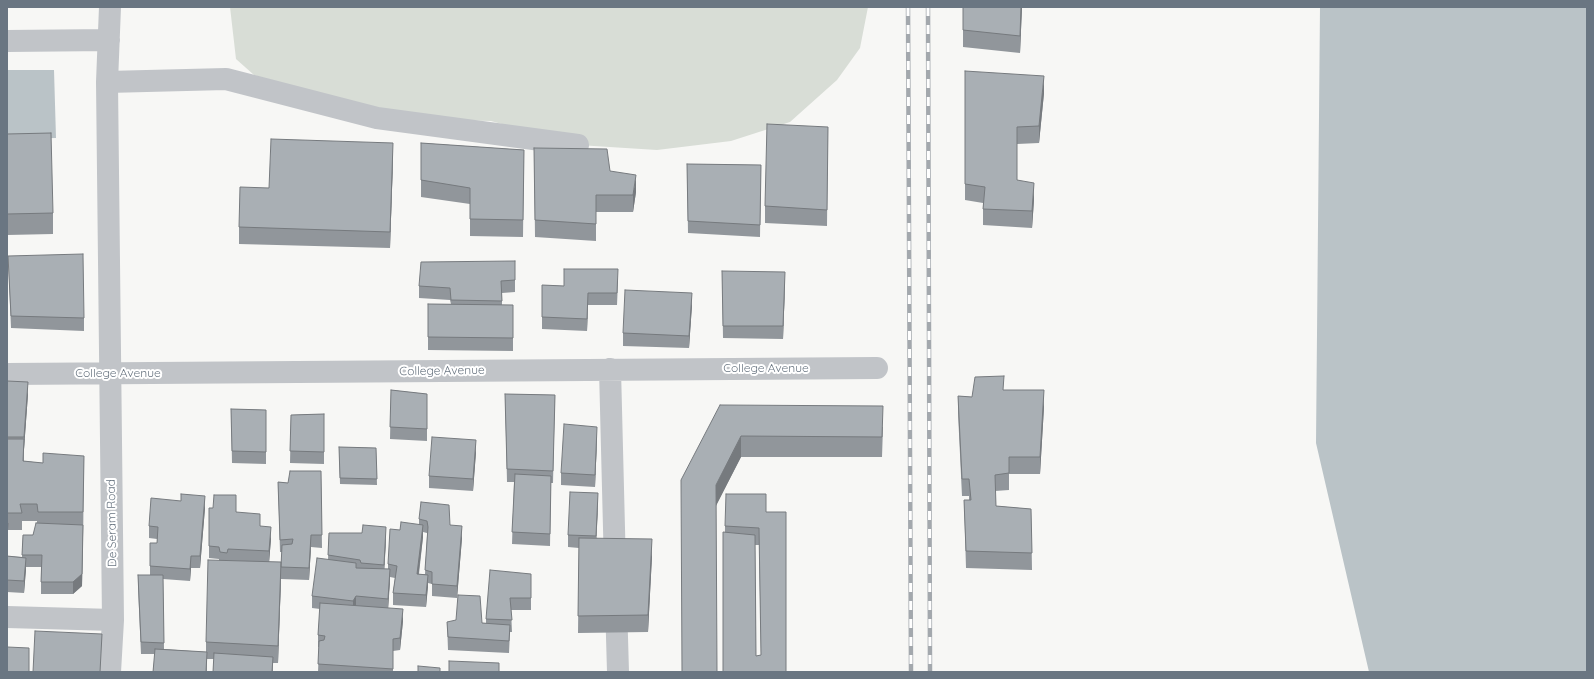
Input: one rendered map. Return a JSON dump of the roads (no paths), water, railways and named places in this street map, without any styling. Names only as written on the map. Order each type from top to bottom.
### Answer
[{"type":"street","name":"De Seram Road","points":[[110,7],[107,82],[113,620],[110,672]]},
{"type":"street","points":[[7,42],[109,40]]},
{"type":"street","points":[[107,82],[226,79],[377,118],[578,145]]},
{"type":"street","name":"College Avenue","points":[[7,374],[877,368]]},
{"type":"street","points":[[610,369],[618,672]]},
{"type":"street","points":[[7,617],[113,620]]},
{"type":"railway","points":[[908,7],[911,672]]},
{"type":"railway","points":[[928,7],[930,672]]}]
